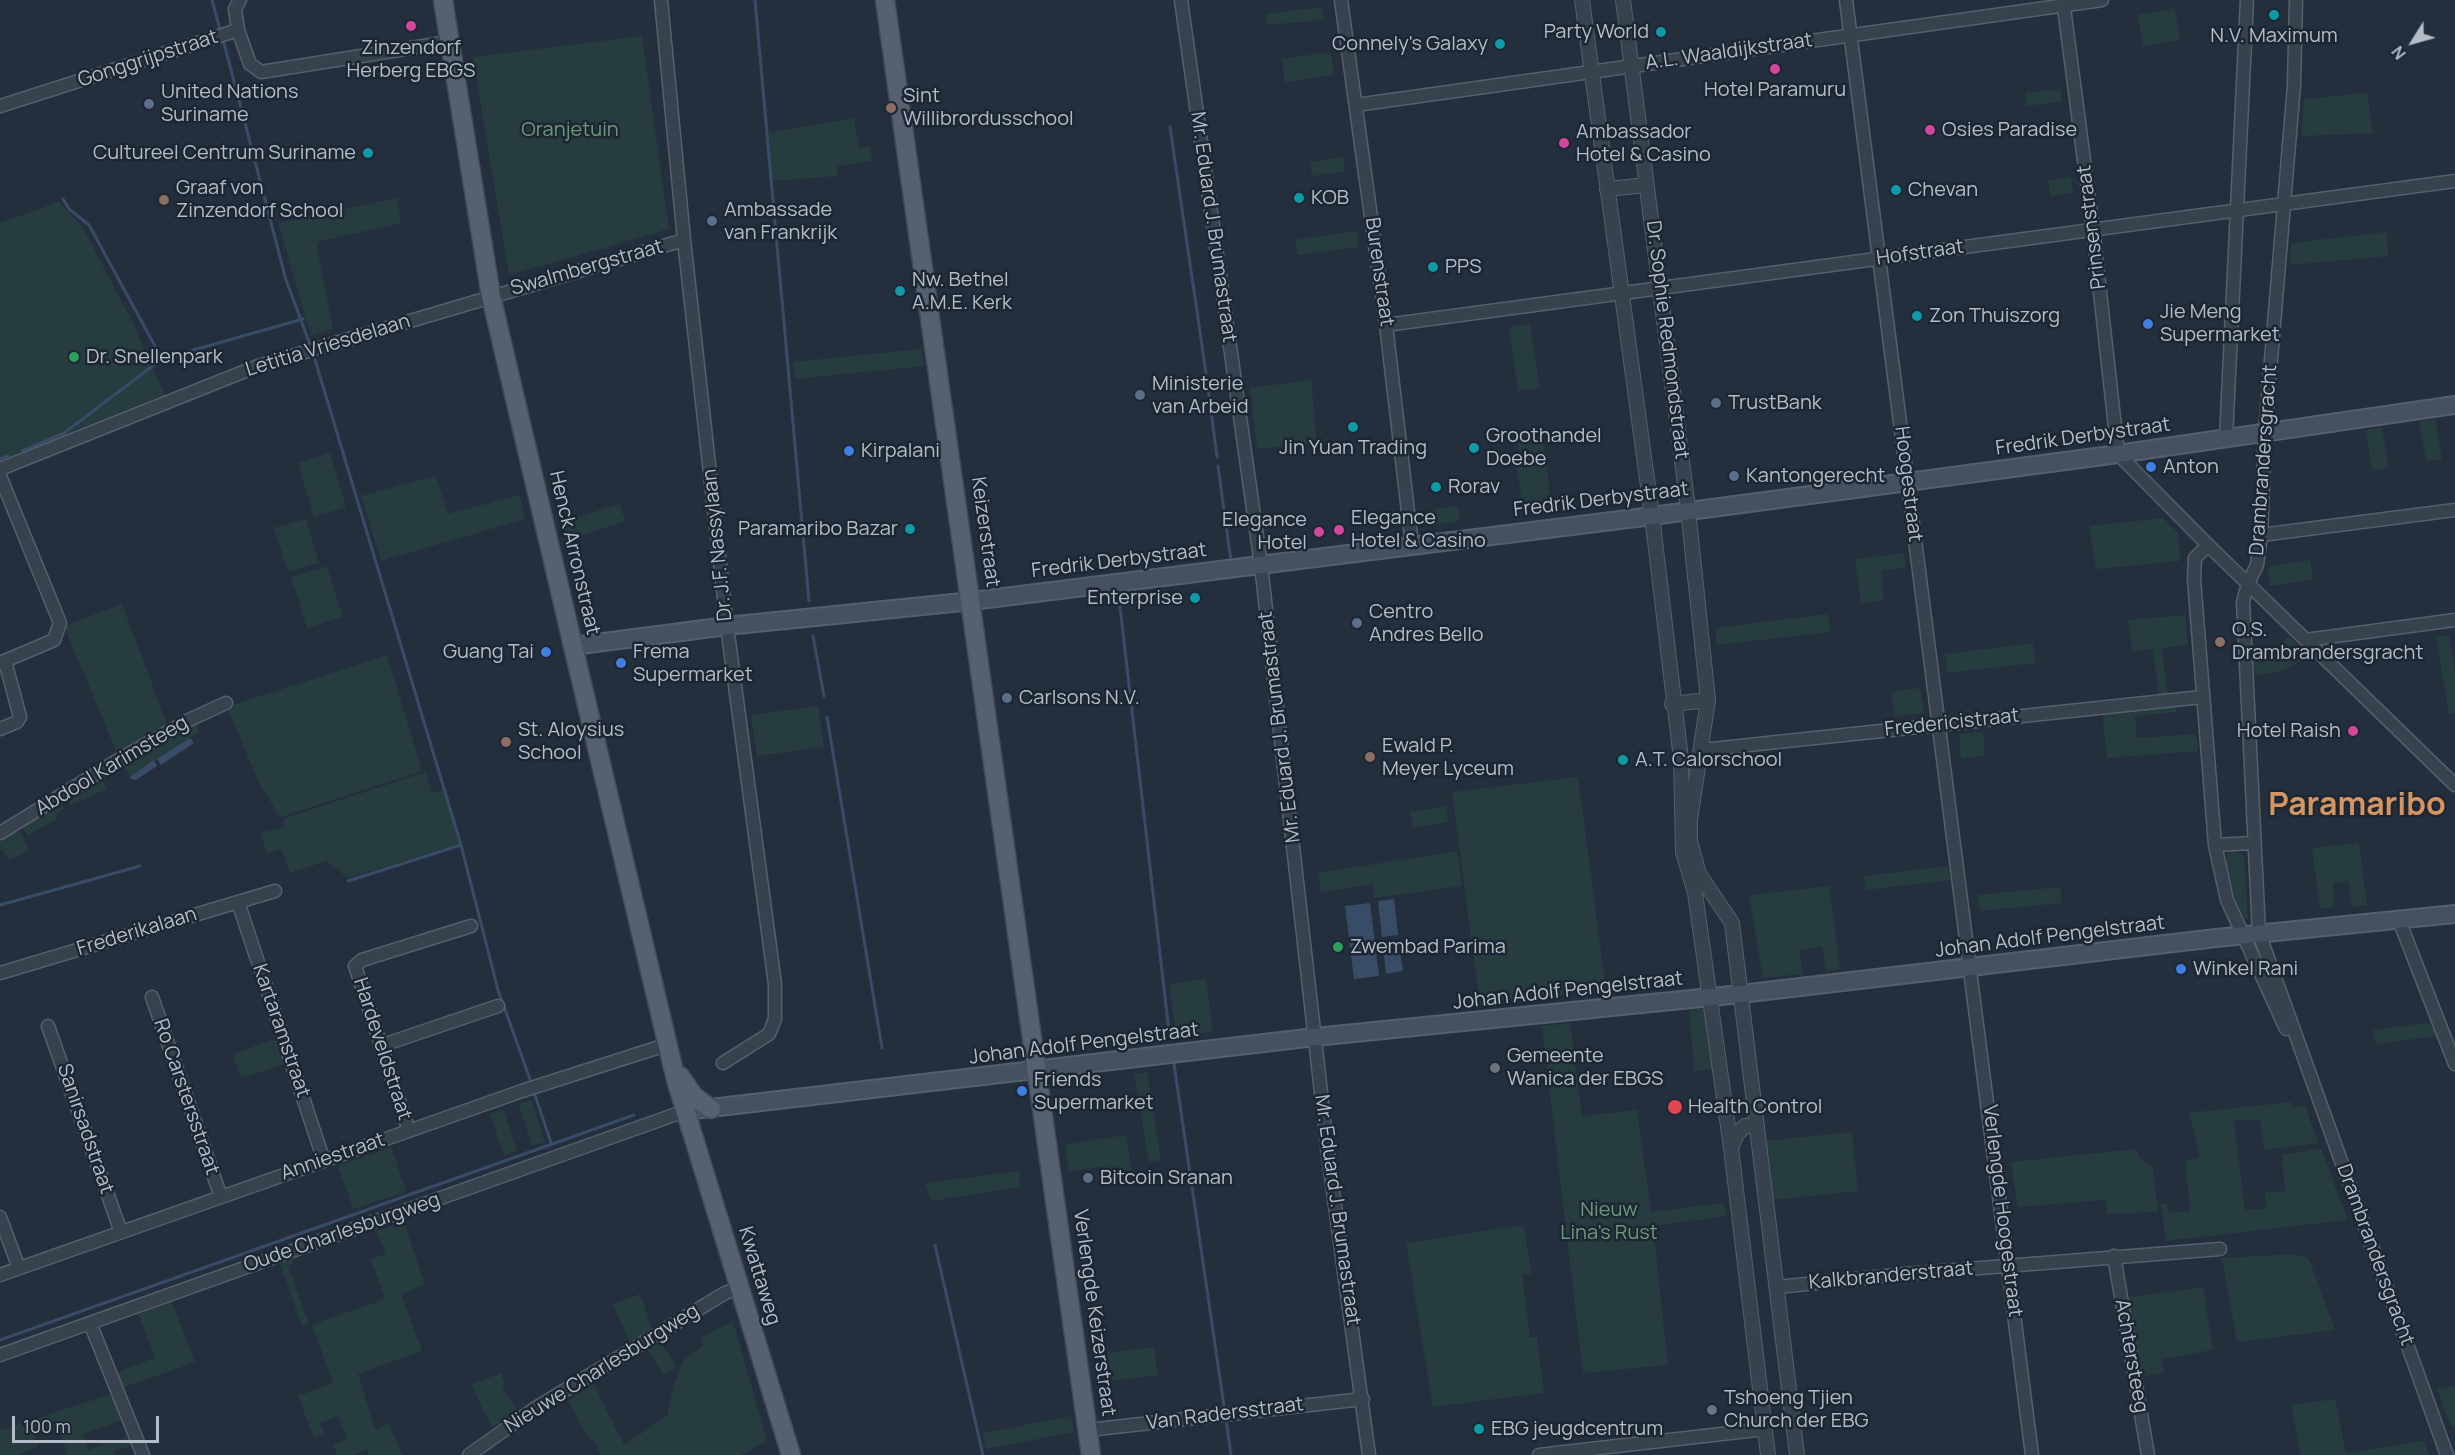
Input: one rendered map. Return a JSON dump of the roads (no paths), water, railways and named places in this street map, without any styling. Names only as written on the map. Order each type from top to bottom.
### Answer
[{"type":"main road","name":"Henck Arronstraat","points":[[443,0],[491,296],[685,1111]]},
{"type":"main road","name":"Keizerstraat","points":[[885,0],[1037,1071]]},
{"type":"main road","name":"Fredrik Derbystraat","points":[[573,646],[727,626],[972,601],[1652,516],[2118,454],[2455,405]]},
{"type":"main road","name":"Johan Adolf Pengelstraat","points":[[685,1111],[1315,1038],[1741,994],[2252,934],[2455,914]]},
{"type":"main road","points":[[673,1064],[684,1084],[711,1109]]},
{"type":"main road","name":"Verlengde Keizerstraat","points":[[1037,1071],[1092,1455]]},
{"type":"main road","name":"Kwattaweg","points":[[685,1111],[791,1455]]},
{"type":"street","points":[[234,32],[235,9],[240,0]]},
{"type":"street","name":"Dr. J.F. Nassylaan","points":[[661,0],[684,240],[727,626],[775,984],[775,1019],[770,1034],[723,1063]]},
{"type":"street","name":"Mr. Eduard J. Brumastraat","points":[[1181,0],[1261,565],[1315,1038],[1369,1455]]},
{"type":"street","name":"Burenstraat","points":[[1341,0],[1386,326],[1412,545]]},
{"type":"street","name":"Dr. Sophie Redmondstraat","points":[[1582,0],[1652,516],[1672,704],[1688,799],[1690,841],[1699,874],[1732,923],[1797,1455]]},
{"type":"street","name":"Dr. Sophie Redmondstraat","points":[[1623,0],[1688,511],[1708,700],[1702,750],[1688,799],[1683,852],[1695,893],[1710,997],[1731,1148],[1768,1455]]},
{"type":"street","name":"Hoogestraat","points":[[1846,0],[1937,725],[1971,967]]},
{"type":"street","name":"A.L. Waaldijkstraat","points":[[1356,105],[1851,36],[2064,3],[2102,0]]},
{"type":"street","name":"Drambrandersgracht","points":[[2226,438],[2247,0]]},
{"type":"street","name":"Drambrandersgracht","points":[[2252,934],[2252,843],[2243,619],[2248,584],[2257,565],[2261,535],[2265,432],[2294,85],[2296,0]]},
{"type":"street","name":"Prinsenstraat","points":[[2064,3],[2093,229],[2118,454]]},
{"type":"street","name":"Gonggrijpstraat","points":[[0,106],[234,32],[250,64],[261,72],[449,42]]},
{"type":"street","name":"Hofstraat","points":[[1386,326],[2455,181]]},
{"type":"street","points":[[1607,189],[1647,185]]},
{"type":"street","name":"Swalmbergstraat","points":[[491,296],[684,240]]},
{"type":"street","name":"Letitia Vriesdelaan","points":[[0,469],[258,366],[491,296]]},
{"type":"street","points":[[2118,454],[2208,545],[2455,785]]},
{"type":"street","points":[[0,476],[60,623],[54,640],[2,662],[20,717],[17,722],[0,729]]},
{"type":"street","points":[[2261,535],[2455,510]]},
{"type":"street","name":"Drambrandersgracht","points":[[2208,545],[2195,558],[2194,579],[2202,697],[2206,708],[2215,845],[2227,900],[2252,934],[2301,1056],[2446,1455]]},
{"type":"street","points":[[2306,640],[2455,620]]},
{"type":"street","name":"Fredericistraat","points":[[1702,750],[2202,697]]},
{"type":"street","points":[[1672,704],[1708,700]]},
{"type":"street","name":"Abdool Karimsteeg","points":[[0,833],[130,753],[189,720],[226,703]]},
{"type":"street","points":[[2215,845],[2252,843]]},
{"type":"street","name":"Frederikalaan","points":[[0,973],[275,891]]},
{"type":"street","name":"Kartaramstraat","points":[[238,902],[324,1161]]},
{"type":"street","points":[[2399,920],[2455,1064]]},
{"type":"street","name":"Hardeveldstraat","points":[[409,1131],[355,966],[362,960],[471,926]]},
{"type":"street","name":"Verlengde Hoogestraat","points":[[1971,967],[2032,1455]]},
{"type":"street","name":"Ro Carstersstraat","points":[[152,997],[221,1197]]},
{"type":"street","points":[[380,1046],[498,1006]]},
{"type":"street","name":"Sanirsadstraat","points":[[48,1026],[121,1232]]},
{"type":"street","name":"Anniestraat","points":[[0,1275],[522,1091],[669,1044]]},
{"type":"street","name":"Oude Charlesburgweg","points":[[0,1355],[685,1111]]},
{"type":"street","points":[[1731,1148],[1737,1134],[1745,1126],[1757,1126]]},
{"type":"street","points":[[0,1217],[18,1268]]},
{"type":"street","name":"Kalkbranderstraat","points":[[1777,1287],[2009,1265],[2220,1249]]},
{"type":"street","name":"Achtersteeg","points":[[2114,1256],[2148,1455]]},
{"type":"street","name":"Nieuwe Charlesburgweg","points":[[469,1455],[534,1409],[725,1293],[738,1288]]},
{"type":"street","points":[[90,1323],[143,1455]]},
{"type":"street","name":"Van Radersstraat","points":[[1088,1430],[1362,1399]]},
{"type":"street","points":[[1539,1455],[1765,1429]]},
{"type":"water","points":[[190,738],[194,743],[161,765],[157,759]]},
{"type":"water","points":[[154,760],[157,766],[136,780],[131,779],[130,777]]},
{"type":"water","points":[[1394,899],[1398,935],[1382,937],[1378,901]]},
{"type":"water","points":[[1370,903],[1379,976],[1354,979],[1345,906]]},
{"type":"water","points":[[1399,944],[1403,971],[1386,974],[1383,947]]},
{"type":"waterway","points":[[212,0],[221,33]]},
{"type":"waterway","points":[[755,0],[809,601]]},
{"type":"waterway","points":[[223,39],[286,280],[311,347]]},
{"type":"waterway","points":[[1170,127],[1206,373]]},
{"type":"waterway","points":[[63,199],[69,209],[89,225],[162,359]]},
{"type":"waterway","points":[[22,451],[64,433],[162,359],[303,319]]},
{"type":"waterway","points":[[313,353],[461,845],[498,990],[532,1085]]},
{"type":"waterway","points":[[1207,380],[1217,457]]},
{"type":"waterway","points":[[0,459],[8,456]]},
{"type":"waterway","points":[[1218,466],[1231,561]]},
{"type":"waterway","points":[[1119,598],[1169,1032]]},
{"type":"waterway","points":[[813,636],[824,696]]},
{"type":"waterway","points":[[827,717],[882,1048]]},
{"type":"waterway","points":[[348,881],[461,845]]},
{"type":"waterway","points":[[0,905],[140,866]]},
{"type":"waterway","points":[[1174,1064],[1225,1413]]},
{"type":"waterway","points":[[534,1092],[551,1143]]},
{"type":"waterway","points":[[0,1340],[634,1115]]},
{"type":"waterway","points":[[935,1245],[983,1455]]},
{"type":"waterway","points":[[1226,1419],[1231,1455]]},
{"type":"place","name":"N.V. Maximum","points":[[2274,15]]},
{"type":"place","name":"Zinzendorf Herberg EBGS","points":[[411,26]]},
{"type":"place","name":"Party World","points":[[1661,32]]},
{"type":"place","name":"Connely's Galaxy","points":[[1500,44]]},
{"type":"place","name":"Hotel Paramuru","points":[[1775,69]]},
{"type":"place","name":"United Nations Suriname","points":[[149,104]]},
{"type":"place","name":"Sint Willibrordusschool","points":[[891,108]]},
{"type":"place","name":"Osies Paradise","points":[[1930,130]]},
{"type":"place","name":"Ambassador Hotel & Casino","points":[[1564,143]]},
{"type":"place","name":"Cultureel Centrum Suriname","points":[[368,153]]},
{"type":"place","name":"Chevan","points":[[1896,190]]},
{"type":"place","name":"KOB","points":[[1299,198]]},
{"type":"place","name":"Graaf von Zinzendorf School","points":[[164,200]]},
{"type":"place","name":"Ambassade van Frankrijk","points":[[712,221]]},
{"type":"place","name":"PPS","points":[[1433,267]]},
{"type":"place","name":"Nw. Bethel A.M.E. Kerk","points":[[900,291]]},
{"type":"place","name":"Zon Thuiszorg","points":[[1917,316]]},
{"type":"place","name":"Jie Meng Supermarket","points":[[2148,324]]},
{"type":"place","name":"Dr. Snellenpark","points":[[74,357]]},
{"type":"place","name":"Ministerie van Arbeid","points":[[1140,395]]},
{"type":"place","name":"TrustBank","points":[[1716,403]]},
{"type":"place","name":"Jin Yuan Trading","points":[[1353,427]]},
{"type":"place","name":"Groothandel Doebe","points":[[1474,448]]},
{"type":"place","name":"Kirpalani","points":[[849,451]]},
{"type":"place","name":"Anton","points":[[2151,467]]},
{"type":"place","name":"Kantongerecht","points":[[1734,476]]},
{"type":"place","name":"Rorav","points":[[1436,487]]},
{"type":"place","name":"Paramaribo Bazar","points":[[910,529]]},
{"type":"place","name":"Elegance Hotel & Casino","points":[[1339,530]]},
{"type":"place","name":"Elegance Hotel","points":[[1319,532]]},
{"type":"place","name":"Enterprise","points":[[1195,598]]},
{"type":"place","name":"Centro Andres Bello","points":[[1357,623]]},
{"type":"place","name":"O.S. Drambrandersgracht","points":[[2220,642]]},
{"type":"place","name":"Guang Tai","points":[[546,652]]},
{"type":"place","name":"Frema Supermarket","points":[[621,663]]},
{"type":"place","name":"Carlsons N.V.","points":[[1007,698]]},
{"type":"place","name":"Hotel Raish","points":[[2353,731]]},
{"type":"place","name":"St. Aloysius School","points":[[506,742]]},
{"type":"place","name":"Ewald P. Meyer Lyceum","points":[[1370,757]]},
{"type":"place","name":"A.T. Calorschool","points":[[1623,760]]},
{"type":"place","name":"Zwembad Parima","points":[[1338,947]]},
{"type":"place","name":"Winkel Rani","points":[[2181,969]]},
{"type":"place","name":"Gemeente Wanica der EBGS","points":[[1495,1068]]},
{"type":"place","name":"Friends Supermarket","points":[[1022,1091]]},
{"type":"place","name":"Health Control","points":[[1675,1107]]},
{"type":"place","name":"Bitcoin Sranan","points":[[1088,1178]]},
{"type":"place","name":"Tshoeng Tjien Church der EBG","points":[[1712,1410]]},
{"type":"place","name":"EBG jeugdcentrum","points":[[1479,1429]]},
{"type":"district","name":"Paramaribo","points":[[2357,806]]},
{"type":"park label","name":"Oranjetuin","points":[[570,130]]},
{"type":"park label","name":"Nieuw Lina's Rust","points":[[1609,1222]]}]
